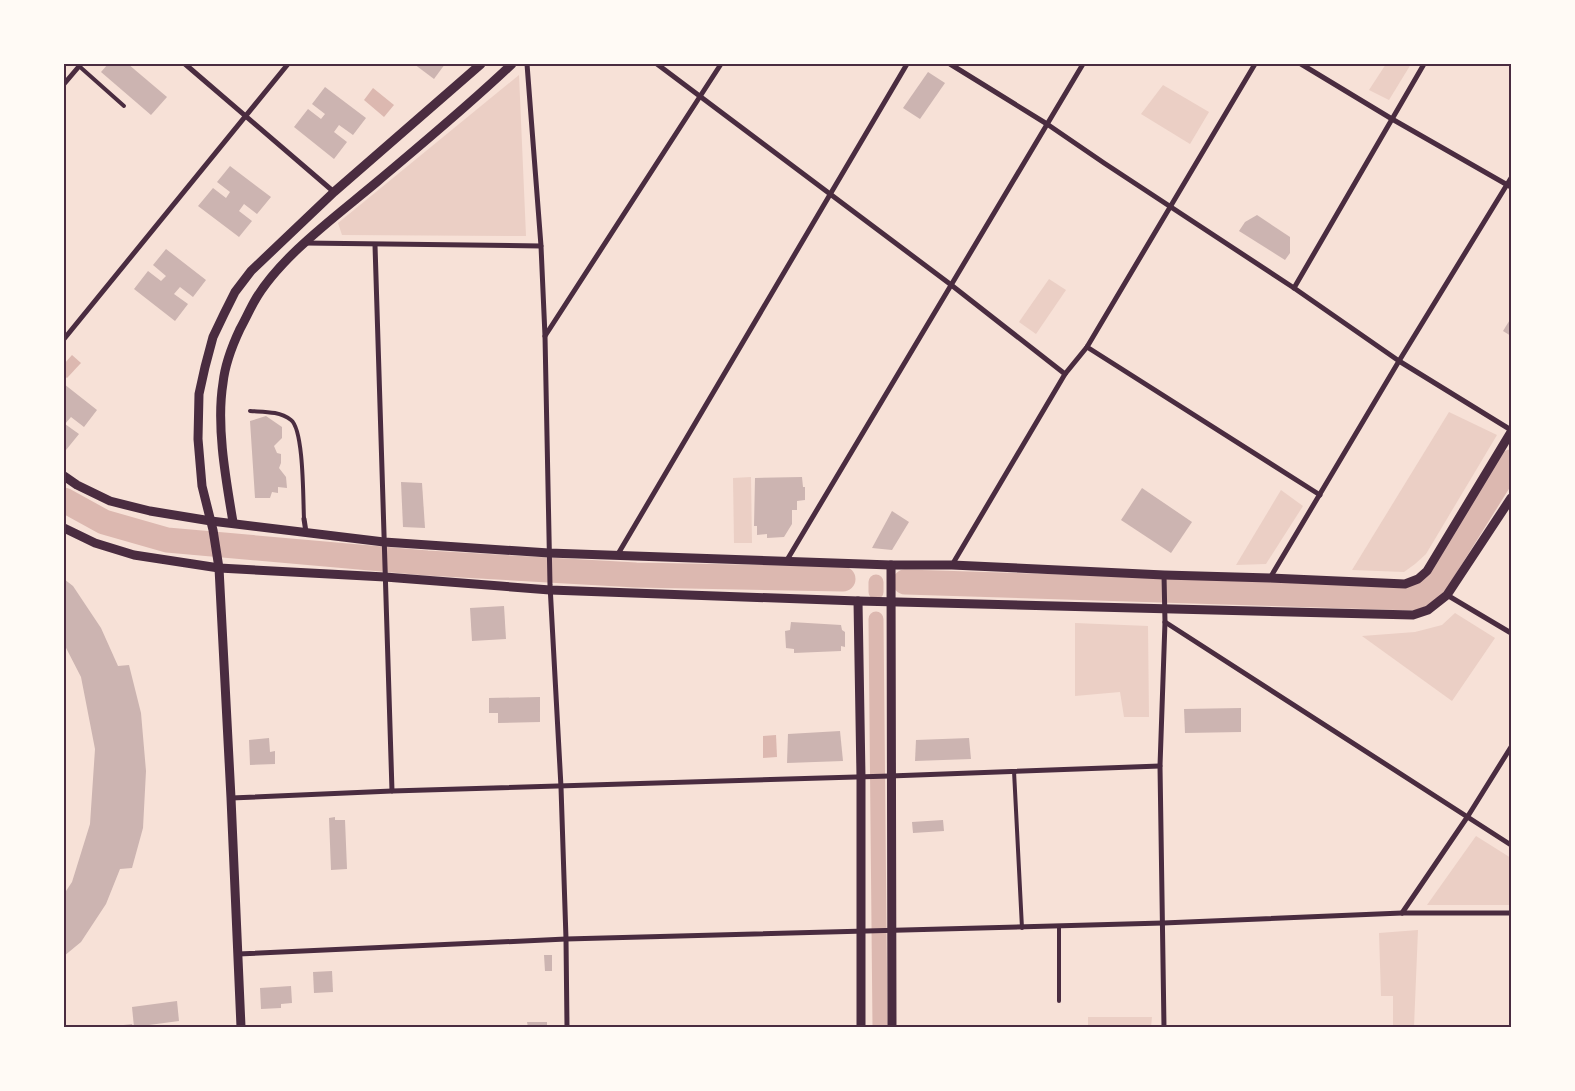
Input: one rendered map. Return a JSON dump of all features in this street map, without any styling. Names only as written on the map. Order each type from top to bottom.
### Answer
[{"type":"street","points":[[185,64],[334,192]]},
{"type":"street","points":[[64,339],[288,64]]},
{"type":"street","points":[[241,1027],[219,568],[212,525],[202,486],[198,439],[199,394],[213,337],[235,292],[251,271],[334,192],[481,64]]},
{"type":"street","points":[[233,522],[226,485],[221,410],[223,382],[231,349],[254,301],[272,276],[304,244],[480,95],[512,64]]},
{"type":"street","points":[[527,64],[541,246],[545,336],[549,557],[562,787],[567,1027]]},
{"type":"street","points":[[657,64],[950,284],[1065,374]]},
{"type":"street","points":[[545,336],[721,64]]},
{"type":"street","points":[[618,554],[907,64]]},
{"type":"street","points":[[64,476],[77,486],[110,500],[212,525],[233,522],[306,532],[384,546],[549,557],[618,554],[952,565],[1163,580],[1270,578],[1405,584],[1418,579],[1427,571],[1511,431],[1399,361],[1294,288],[1047,124],[950,64]]},
{"type":"street","points":[[787,560],[1083,64]]},
{"type":"street","points":[[952,565],[1065,374],[1087,347],[1256,64]]},
{"type":"street","points":[[1301,64],[1509,186]]},
{"type":"street","points":[[1294,288],[1424,64]]},
{"type":"street","points":[[64,84],[80,65]]},
{"type":"street","points":[[1270,578],[1399,361],[1509,186],[1511,178]]},
{"type":"street","points":[[304,244],[541,246]]},
{"type":"street","points":[[374,244],[392,790]]},
{"type":"street","points":[[1087,347],[1320,495]]},
{"type":"street","points":[[64,528],[95,543],[134,555],[219,568],[385,573],[550,587],[858,601],[1413,615],[1428,610],[1447,595],[1511,498]]},
{"type":"street","points":[[304,519],[306,532]]},
{"type":"street","points":[[891,564],[886,776],[888,932],[892,1027]]},
{"type":"street","points":[[1163,580],[1165,622],[1160,766],[1164,1027]]},
{"type":"street","points":[[1447,595],[1511,633]]},
{"type":"street","points":[[858,601],[865,777],[860,932],[860,1027]]},
{"type":"street","points":[[1165,622],[1511,845]]},
{"type":"street","points":[[1402,913],[1468,816],[1511,747]]},
{"type":"street","points":[[231,798],[392,790],[562,787],[1160,766]]},
{"type":"street","points":[[237,954],[566,940],[1022,928],[1402,913],[1511,913]]},
{"type":"lane","points":[[80,65],[124,106]]},
{"type":"lane","points":[[250,411],[279,413],[293,422],[300,439],[304,519]]},
{"type":"lane","points":[[1014,771],[1022,928]]},
{"type":"lane","points":[[1059,926],[1059,1001]]},
{"type":"shaded area","points":[[1386,64],[1411,64],[1389,100],[1369,90]]},
{"type":"shaded area","points":[[519,75],[526,236],[342,235],[338,223]]},
{"type":"shaded area","points":[[1163,85],[1209,112],[1190,144],[1141,114]]},
{"type":"shaded area","points":[[373,88],[394,105],[384,117],[364,100]]},
{"type":"shaded area","points":[[1049,279],[1066,290],[1036,334],[1019,322]]},
{"type":"shaded area","points":[[72,355],[81,363],[67,378],[64,376],[64,364]]},
{"type":"shaded area","points":[[1449,412],[1497,435],[1426,554],[1404,572],[1352,570]]},
{"type":"shaded area","points":[[751,477],[752,543],[734,543],[733,478]]},
{"type":"shaded area","points":[[1281,490],[1303,506],[1266,564],[1236,565]]},
{"type":"shaded area","points":[[1455,613],[1495,638],[1452,701],[1362,636],[1415,632],[1442,625]]},
{"type":"shaded area","points":[[1075,623],[1148,626],[1149,717],[1124,717],[1120,692],[1075,696]]},
{"type":"shaded area","points":[[776,735],[777,757],[763,758],[763,736]]},
{"type":"shaded area","points":[[1476,836],[1511,858],[1511,905],[1427,905]]},
{"type":"shaded area","points":[[1418,930],[1414,1027],[1393,1027],[1393,996],[1381,996],[1379,933]]},
{"type":"shaded area","points":[[1088,1017],[1152,1017],[1151,1027],[1088,1027]]},
{"type":"building","points":[[108,64],[128,64],[167,97],[151,115],[101,72]]},
{"type":"building","points":[[414,64],[445,64],[434,79]]},
{"type":"building","points":[[928,72],[945,83],[920,119],[903,108]]},
{"type":"building","points":[[325,87],[366,118],[353,135],[339,125],[334,132],[347,142],[334,159],[294,127],[308,109],[321,119],[325,114],[312,104]]},
{"type":"building","points":[[230,166],[271,197],[257,214],[244,204],[239,211],[252,221],[239,237],[198,206],[213,188],[226,198],[230,192],[217,182]]},
{"type":"building","points":[[1257,215],[1290,237],[1290,253],[1285,260],[1239,231],[1245,222]]},
{"type":"building","points":[[166,249],[206,280],[193,297],[180,287],[174,294],[188,304],[175,321],[134,289],[148,271],[161,281],[166,276],[153,265]]},
{"type":"building","points":[[1511,318],[1511,336],[1503,331]]},
{"type":"building","points":[[64,384],[97,410],[84,427],[71,417],[65,424],[79,434],[66,450],[64,449]]},
{"type":"building","points":[[266,416],[282,427],[282,438],[274,446],[277,453],[281,454],[279,468],[286,477],[287,488],[278,487],[278,493],[272,492],[270,498],[255,498],[250,421]]},
{"type":"building","points":[[802,477],[803,487],[805,487],[805,500],[797,501],[797,510],[792,510],[792,524],[784,537],[767,538],[767,534],[757,535],[757,526],[754,526],[755,478]]},
{"type":"building","points":[[401,482],[422,483],[425,528],[403,527]]},
{"type":"building","points":[[1142,488],[1192,522],[1171,553],[1121,520]]},
{"type":"building","points":[[892,511],[909,522],[892,550],[872,548]]},
{"type":"building","points":[[64,579],[73,586],[101,628],[118,666],[129,665],[141,713],[146,771],[143,828],[132,868],[120,869],[106,904],[81,942],[64,956],[64,894],[72,882],[90,824],[95,749],[81,677],[64,644]]},
{"type":"building","points":[[504,606],[506,639],[472,641],[470,608]]},
{"type":"building","points":[[791,622],[841,625],[842,630],[845,632],[845,647],[841,646],[841,651],[794,653],[794,649],[786,648],[785,631],[790,630]]},
{"type":"building","points":[[540,697],[540,722],[498,723],[498,713],[489,713],[489,698]]},
{"type":"building","points":[[1241,708],[1241,732],[1185,733],[1184,709]]},
{"type":"building","points":[[840,731],[843,761],[787,763],[788,734]]},
{"type":"building","points":[[269,738],[270,752],[275,751],[275,764],[250,765],[249,740]]},
{"type":"building","points":[[969,738],[971,759],[915,761],[916,740]]},
{"type":"building","points":[[335,817],[335,820],[345,820],[347,869],[331,870],[329,818]]},
{"type":"building","points":[[943,820],[944,831],[913,833],[912,822]]},
{"type":"building","points":[[544,955],[552,955],[552,971],[545,971]]},
{"type":"building","points":[[332,971],[333,992],[314,993],[313,972]]},
{"type":"building","points":[[291,986],[292,1003],[281,1004],[281,1008],[261,1009],[260,988]]},
{"type":"building","points":[[177,1001],[179,1021],[134,1027],[132,1007]]},
{"type":"building","points":[[527,1022],[547,1022],[547,1027],[528,1027]]},
{"type":"building","points":[[132,1024],[133,1027],[115,1027],[115,1026]]},
{"type":"waterway","points":[[905,582],[1413,598],[1429,591],[1433,587],[1511,462]]},
{"type":"waterway","points":[[64,500],[104,522],[167,540],[427,563],[636,575],[843,579]]},
{"type":"waterway","points":[[876,582],[876,592]]},
{"type":"waterway","points":[[876,619],[880,1027]]}]
